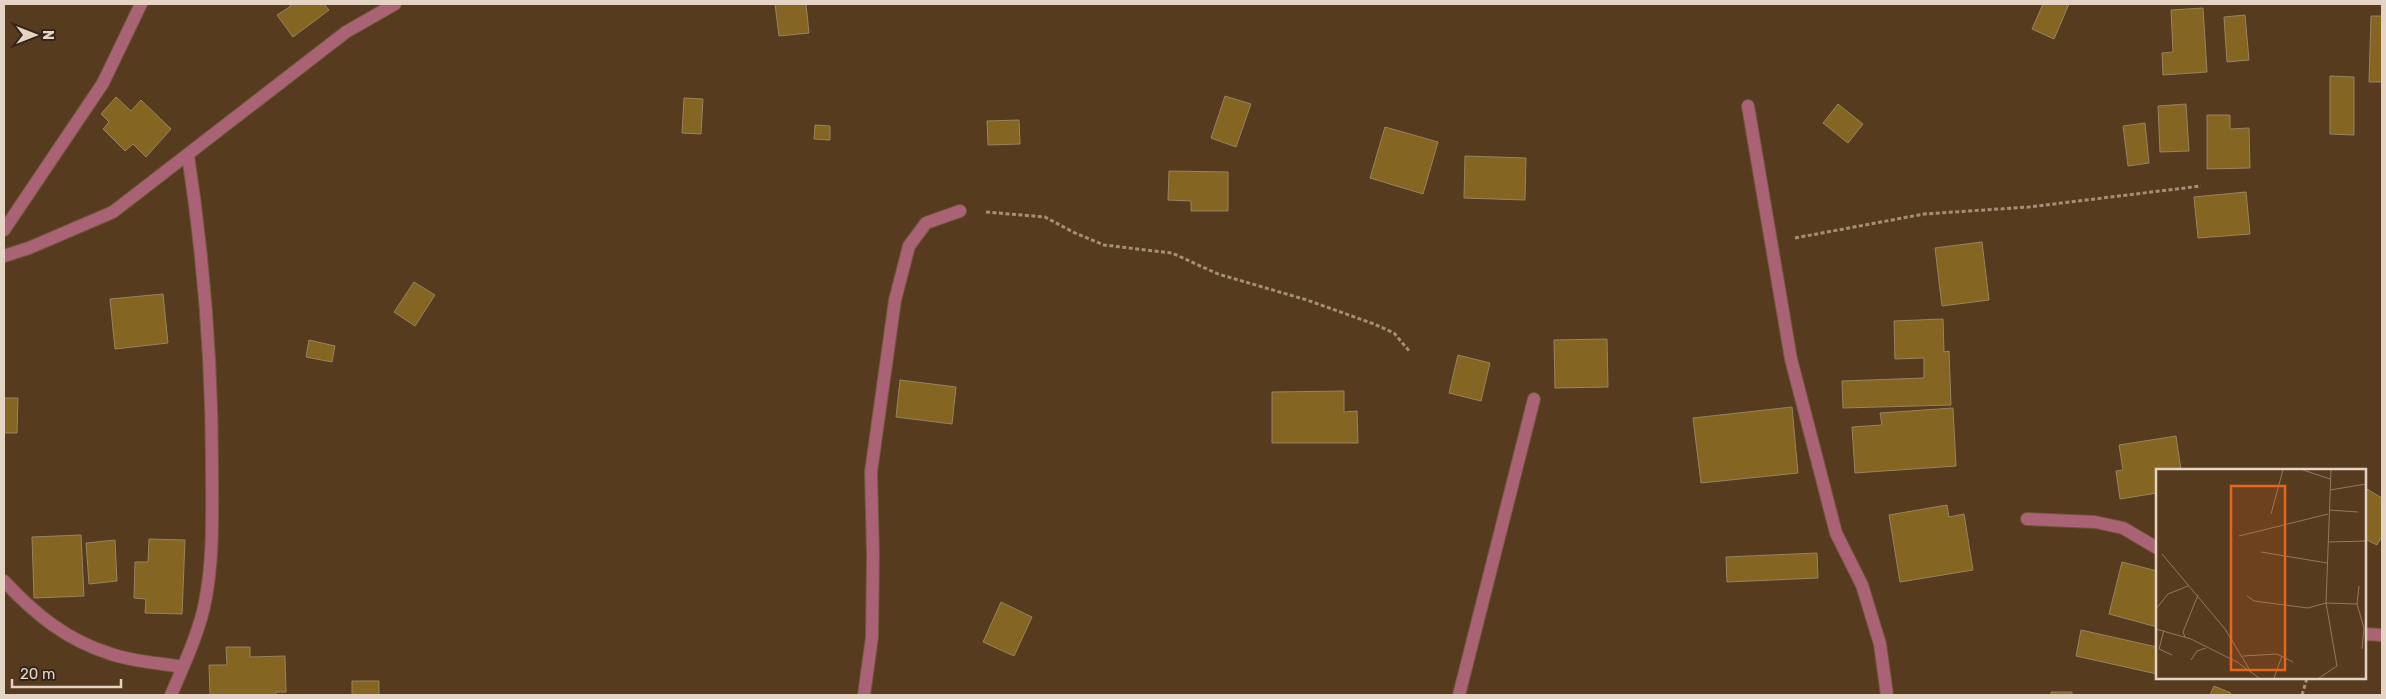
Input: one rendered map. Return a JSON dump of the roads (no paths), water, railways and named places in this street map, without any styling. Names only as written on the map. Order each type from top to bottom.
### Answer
[{"type":"street","points":[[4,230],[102,83],[141,4]]},
{"type":"street","points":[[4,256],[29,248],[113,212],[346,32],[395,4]]},
{"type":"street","points":[[1748,106],[1790,359],[1836,533],[1862,585],[1880,644],[1887,695]]},
{"type":"street","points":[[171,695],[204,607],[212,536],[210,340],[188,155]]},
{"type":"street","points":[[864,695],[872,637],[871,472],[895,300],[909,246],[926,223],[960,211]]},
{"type":"street","points":[[1459,695],[1534,399]]},
{"type":"street","points":[[2027,519],[2104,524],[2123,528],[2156,547]]},
{"type":"street","points":[[4,580],[31,610],[69,637],[112,654],[183,667]]},
{"type":"street","points":[[2366,634],[2382,634]]}]
